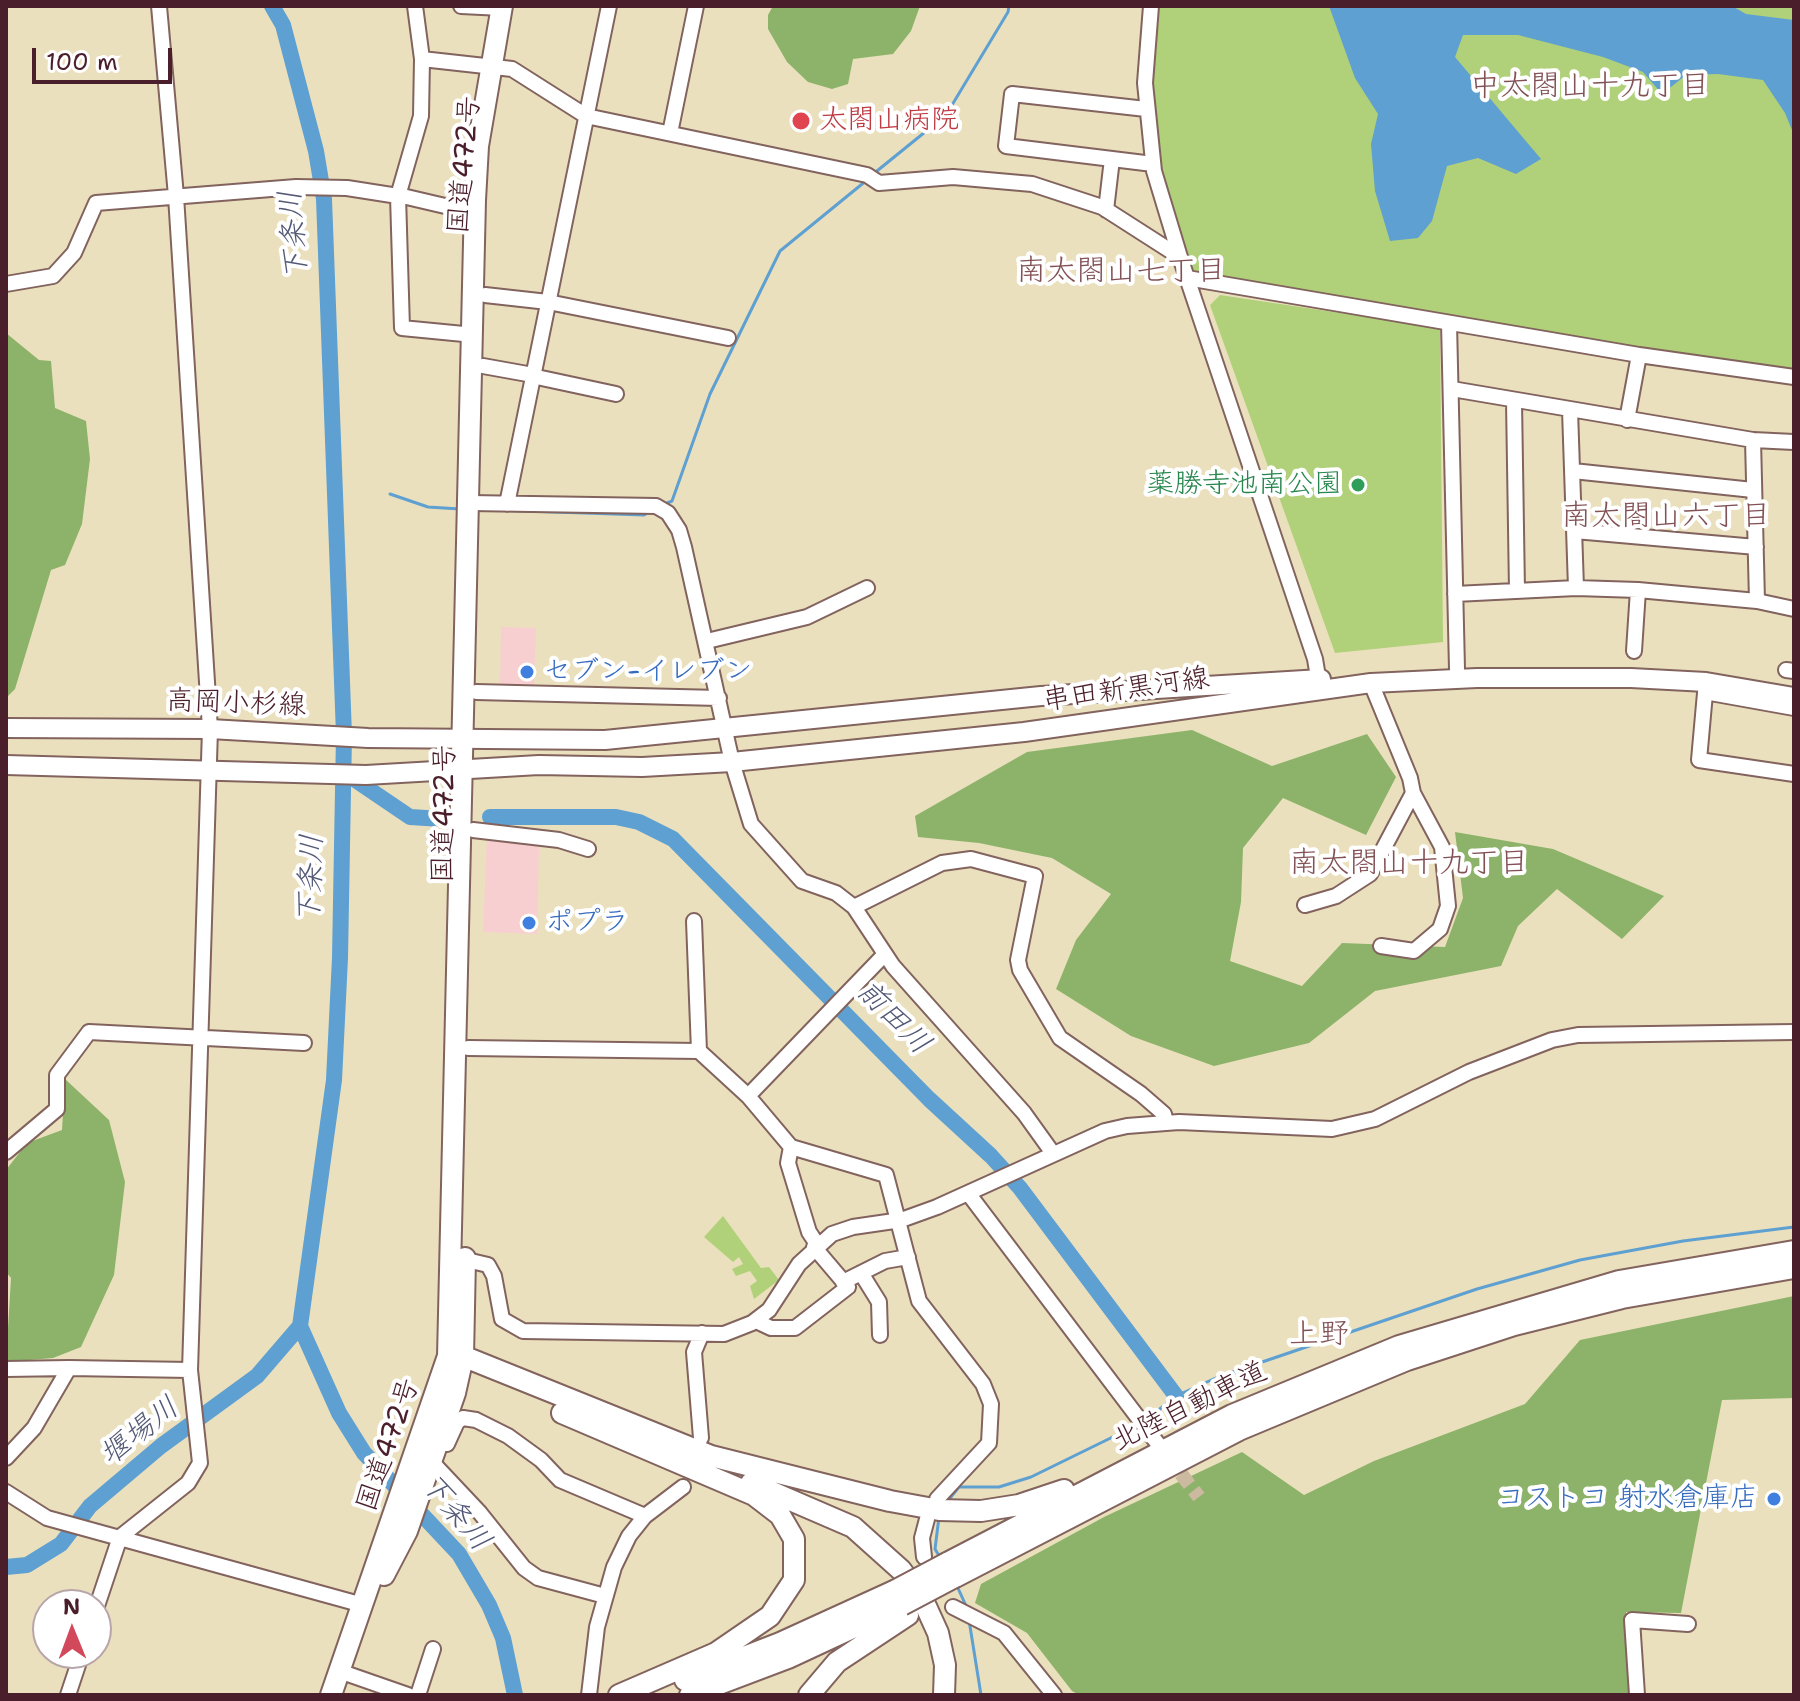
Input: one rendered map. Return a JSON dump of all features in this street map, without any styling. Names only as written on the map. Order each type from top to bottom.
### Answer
[{"type":"highway","name":"国道472号","points":[[331,1695],[395,1514],[439,1441],[457,1360],[475,503],[489,169],[497,67],[506,7]]},
{"type":"highway","name":"国道472号","points":[[470,740],[476,692],[475,213],[478,146],[497,67]]},
{"type":"highway","name":"国道472号","points":[[458,1258],[468,1048],[473,830],[469,769]]},
{"type":"highway","name":"北陸自動車道","points":[[690,1695],[802,1652],[901,1604],[1173,1444],[1290,1388],[1456,1326],[1558,1296],[1675,1269],[1794,1251]]},
{"type":"highway","name":"北陸自動車道","points":[[954,1575],[1239,1430],[1407,1360],[1514,1325],[1622,1298],[1794,1268]]},
{"type":"highway","name":"国道472号","points":[[363,1605],[379,1585],[407,1531],[457,1360]]},
{"type":"highway","points":[[457,1360],[706,1447],[921,1508],[999,1509],[1067,1489],[1249,1403],[1290,1388]]},
{"type":"highway","points":[[457,1360],[754,1495],[780,1515],[794,1539],[794,1580],[781,1604],[739,1639],[620,1695]]},
{"type":"highway","points":[[706,1447],[836,1505],[890,1542],[928,1587],[946,1622],[955,1655],[957,1695]]},
{"type":"highway","points":[[676,1460],[755,1484],[824,1512],[853,1527],[886,1553],[913,1585],[932,1618],[945,1665],[944,1695]]},
{"type":"highway","points":[[809,1695],[837,1662],[901,1604],[954,1575]]},
{"type":"highway","name":"北陸自動車道","points":[[639,1695],[780,1643],[901,1604]]},
{"type":"main road","name":"串田新黒河線","points":[[469,769],[732,762],[1024,732],[1319,684],[1457,669],[1632,666],[1791,675]]},
{"type":"main road","name":"串田新黒河線","points":[[470,740],[605,740],[1041,696],[1477,678],[1706,687],[1794,697]]},
{"type":"main road","name":"高岡小杉線","points":[[6,728],[210,729],[470,740]]},
{"type":"main road","points":[[6,765],[366,775],[469,769]]},
{"type":"street","points":[[103,1589],[120,1537],[188,1483],[200,1463],[190,1370],[210,729],[176,196],[159,6]]},
{"type":"street","points":[[415,6],[422,59],[421,116],[398,196],[402,328],[474,335]]},
{"type":"street","points":[[461,6],[506,7]]},
{"type":"street","points":[[507,504],[609,6]]},
{"type":"street","points":[[670,133],[696,6]]},
{"type":"street","points":[[1151,6],[1146,109],[1153,164],[1180,257],[1315,659],[1319,684]]},
{"type":"street","points":[[422,59],[512,69],[586,116],[867,175],[879,183],[953,177],[1032,184],[1106,210],[1180,257]]},
{"type":"street","points":[[1146,109],[1012,94],[1006,146],[1153,164]]},
{"type":"street","points":[[1106,210],[1112,159]]},
{"type":"street","points":[[6,284],[53,276],[74,253],[96,203],[296,187],[347,188],[475,213]]},
{"type":"street","points":[[1187,278],[1639,355],[1794,377]]},
{"type":"street","points":[[485,295],[548,302],[728,338]]},
{"type":"street","points":[[1449,323],[1457,669]]},
{"type":"street","points":[[1627,420],[1639,355]]},
{"type":"street","points":[[483,366],[616,394]]},
{"type":"street","points":[[1452,389],[1753,440],[1794,442]]},
{"type":"street","points":[[1514,401],[1517,591]]},
{"type":"street","points":[[1570,410],[1576,588]]},
{"type":"street","points":[[1753,440],[1757,601]]},
{"type":"street","points":[[1573,471],[1753,490]]},
{"type":"street","points":[[475,503],[663,508],[679,530],[727,727],[732,762],[751,824],[802,881],[836,893],[854,907],[885,954],[1024,1113],[1052,1152]]},
{"type":"street","points":[[1575,531],[1756,547]]},
{"type":"street","points":[[707,641],[807,617],[867,588]]},
{"type":"street","points":[[1455,594],[1576,588],[1638,590],[1757,601],[1794,609]]},
{"type":"street","points":[[1634,651],[1638,590]]},
{"type":"street","points":[[1371,683],[1410,778],[1413,793],[1442,847],[1447,882],[1445,919],[1432,940],[1414,951],[1381,946]]},
{"type":"street","points":[[1794,708],[1706,687],[1699,760],[1794,774]]},
{"type":"street","points":[[476,692],[719,698]]},
{"type":"street","points":[[1305,905],[1336,896],[1370,874],[1413,793]]},
{"type":"street","points":[[473,830],[559,840],[588,849]]},
{"type":"street","points":[[854,907],[942,863],[971,859],[1035,876],[1018,960],[1020,970],[1060,1038],[1141,1094],[1164,1114],[1166,1123]]},
{"type":"street","points":[[694,921],[699,1051]]},
{"type":"street","points":[[748,1096],[885,954]]},
{"type":"street","points":[[6,1152],[57,1109],[57,1075],[89,1032],[199,1035],[304,1043]]},
{"type":"street","points":[[458,1258],[488,1265],[494,1276],[502,1319],[523,1331],[724,1334],[756,1321],[769,1310],[816,1246],[853,1227],[901,1220],[1105,1131],[1166,1123],[1332,1129],[1375,1119],[1469,1072],[1552,1040],[1578,1035],[1794,1032]]},
{"type":"street","points":[[468,1048],[699,1051],[748,1096],[791,1147],[886,1175],[901,1220],[919,1301],[983,1384],[991,1404],[989,1443],[937,1499]]},
{"type":"street","points":[[756,1321],[771,1328],[795,1328],[848,1287],[809,1232],[788,1163],[791,1147]]},
{"type":"street","points":[[968,1193],[1158,1444]]},
{"type":"street","points":[[843,1282],[885,1261],[908,1257]]},
{"type":"street","points":[[861,1273],[879,1302],[880,1335]]},
{"type":"street","points":[[702,1333],[694,1352],[706,1447]]},
{"type":"street","points":[[6,1458],[34,1428],[69,1368]]},
{"type":"street","points":[[6,1369],[190,1370]]},
{"type":"street","points":[[439,1441],[447,1444],[457,1422],[463,1418],[476,1420],[508,1436],[541,1460],[560,1480],[645,1516]]},
{"type":"street","points":[[424,1466],[480,1513],[524,1568],[538,1578],[605,1596]]},
{"type":"street","points":[[589,1695],[605,1596],[629,1536],[645,1516],[683,1487]]},
{"type":"street","points":[[6,1492],[47,1518],[363,1605]]},
{"type":"street","points":[[924,1557],[922,1538],[927,1519]]},
{"type":"street","points":[[953,1607],[1004,1633],[1054,1695]]},
{"type":"street","points":[[1637,1695],[1632,1620],[1688,1624]]},
{"type":"street","points":[[418,1695],[433,1649]]},
{"type":"street","points":[[68,1695],[77,1669]]},
{"type":"street","points":[[339,1671],[408,1695]]},
{"type":"shaded area","points":[[501,627],[536,628],[534,689],[500,688]]},
{"type":"shaded area","points":[[487,836],[539,844],[537,934],[483,932]]},
{"type":"green space","points":[[773,6],[920,6],[911,31],[893,54],[853,59],[848,84],[832,89],[808,82],[787,62],[768,29],[768,15]]},
{"type":"green space","points":[[1152,6],[1794,6],[1794,378],[1188,278],[1155,174],[1148,42]]},
{"type":"green space","name":"薬勝寺池南公園","points":[[1220,295],[1440,328],[1443,642],[1335,653],[1210,305]]},
{"type":"green space","points":[[6,333],[39,360],[51,361],[55,408],[86,421],[90,459],[82,524],[65,565],[51,570],[15,689],[6,698]]},
{"type":"green space","points":[[1192,730],[1272,766],[1367,734],[1396,777],[1366,835],[1283,798],[1243,848],[1241,902],[1230,961],[1302,986],[1342,943],[1445,947],[1463,898],[1455,832],[1553,849],[1664,896],[1622,939],[1557,889],[1518,926],[1501,966],[1375,991],[1309,1043],[1214,1066],[1131,1036],[1056,989],[1076,940],[1111,894],[1052,858],[979,843],[918,837],[915,816],[1027,752]]},
{"type":"green space","points":[[65,1079],[109,1120],[125,1182],[114,1275],[81,1347],[53,1358],[6,1362],[11,1278],[6,1272],[6,1170],[27,1143],[62,1130]]},
{"type":"green space","points":[[723,1216],[761,1268],[769,1267],[779,1280],[754,1299],[750,1286],[757,1281],[750,1271],[736,1276],[732,1269],[743,1264],[739,1257],[733,1262],[704,1237]]},
{"type":"green space","points":[[1794,1296],[1794,1398],[1722,1400],[1681,1613],[1626,1612],[1630,1695],[1079,1695],[1072,1691],[1027,1633],[975,1603],[981,1584],[1104,1517],[1242,1452],[1304,1495],[1374,1461],[1525,1404],[1580,1340]]},
{"type":"water","points":[[1329,6],[1732,6],[1746,14],[1794,20],[1794,135],[1785,113],[1763,80],[1718,74],[1686,75],[1662,94],[1643,72],[1603,57],[1518,35],[1463,35],[1455,57],[1541,159],[1516,174],[1478,158],[1447,166],[1432,221],[1418,238],[1390,241],[1375,191],[1371,144],[1378,114],[1355,78]]},
{"type":"waterway","name":"下条川","points":[[272,6],[283,25],[316,151],[324,199],[344,735],[340,958],[334,1080],[300,1326],[339,1413],[364,1453],[459,1554],[489,1605],[503,1638],[515,1695]]},
{"type":"waterway","points":[[872,175],[946,115],[1009,6]]},
{"type":"waterway","points":[[665,504],[672,501],[710,394],[780,251],[867,180]]},
{"type":"waterway","points":[[390,494],[428,507],[460,509]]},
{"type":"waterway","points":[[495,510],[644,515],[651,511]]},
{"type":"waterway","name":"前田川","points":[[345,773],[410,817],[442,819]]},
{"type":"waterway","name":"前田川","points":[[490,817],[616,817],[639,822],[673,839],[1020,1188],[1176,1396]]},
{"type":"waterway","points":[[1150,1424],[1156,1412],[1176,1396],[1218,1377],[1477,1289],[1580,1260],[1683,1241],[1794,1227]]},
{"type":"waterway","name":"堰場川","points":[[6,1567],[27,1565],[61,1544],[90,1506],[161,1446],[257,1376],[300,1326]]},
{"type":"waterway","points":[[946,1503],[959,1487],[999,1487],[1031,1477],[1127,1430],[1141,1429]]},
{"type":"waterway","points":[[939,1517],[935,1549],[941,1559]]},
{"type":"waterway","points":[[957,1586],[967,1608]]},
{"type":"waterway","points":[[969,1620],[981,1695]]},
{"type":"tunnel","points":[[1168,1457],[1199,1497]]},
{"type":"place","name":"太閤山病院","points":[[801,121]]},
{"type":"place","name":"薬勝寺池南公園","points":[[1358,485]]},
{"type":"place","name":"セブン-イレブン","points":[[527,672]]},
{"type":"place","name":"ポプラ","points":[[529,923]]},
{"type":"place","name":"コストコ 射水倉庫店","points":[[1774,1499]]},
{"type":"district","name":"中太閤山十九丁目","points":[[1590,87]]},
{"type":"district","name":"南太閤山七丁目","points":[[1121,272]]},
{"type":"district","name":"南太閤山六丁目","points":[[1666,517]]},
{"type":"district","name":"南太閤山十九丁目","points":[[1409,864]]},
{"type":"district","name":"上野","points":[[1319,1335]]}]
